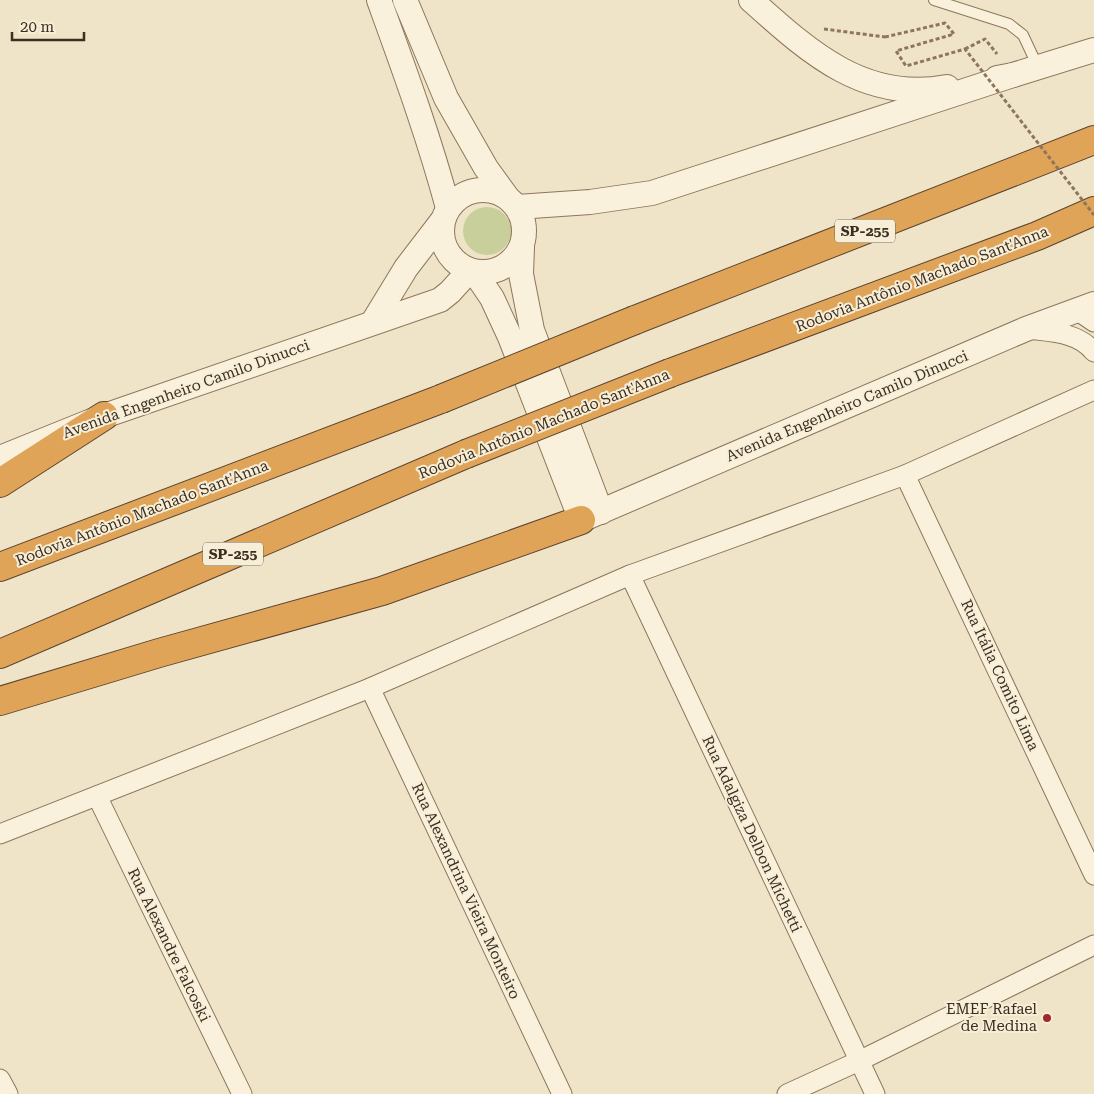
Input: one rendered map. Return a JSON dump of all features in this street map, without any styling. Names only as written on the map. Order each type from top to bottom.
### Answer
[{"type":"highway","name":"Rodovia Antônio Machado Sant'Anna","points":[[0,567],[441,399],[635,320],[1094,140]]},
{"type":"highway","name":"Rodovia Antônio Machado Sant'Anna","points":[[0,654],[466,454],[670,373],[1094,213]]},
{"type":"highway","points":[[0,483],[104,416]]},
{"type":"highway","points":[[0,701],[159,653],[382,590],[591,516]]},
{"type":"street","points":[[379,0],[411,86],[436,163],[445,215],[441,236],[446,251],[456,263],[472,272],[492,298],[591,516]]},
{"type":"street","points":[[406,0],[446,98],[486,168],[523,220],[525,234],[522,247],[521,274],[532,330],[591,516]]},
{"type":"street","points":[[751,0],[819,57],[840,71],[863,80],[888,87],[913,90],[938,89],[1013,75]]},
{"type":"street","points":[[373,322],[406,268],[445,215],[457,199],[469,192],[482,190],[495,192],[512,202],[590,202],[652,193],[1094,50]]},
{"type":"street","points":[[472,272],[490,273],[503,268],[514,260],[522,247]]},
{"type":"street","name":"Avenida Engenheiro Camilo Dinucci","points":[[0,458],[104,416],[440,300],[472,272]]},
{"type":"street","name":"Avenida Engenheiro Camilo Dinucci","points":[[591,516],[1026,329],[1089,312]]},
{"type":"street","points":[[1026,329],[1063,334],[1077,338],[1094,352]]},
{"type":"street","points":[[0,834],[370,688],[630,575],[905,475],[1094,390]]},
{"type":"street","name":"Rua Itália Comito Lima","points":[[905,475],[1094,875]]},
{"type":"street","name":"Rua Adalgiza Delbon Michetti","points":[[630,575],[875,1094]]},
{"type":"street","name":"Rua Alexandrina Vieira Monteiro","points":[[370,688],[562,1094]]},
{"type":"street","name":"Rua Alexandre Falcoski","points":[[96,796],[242,1094]]},
{"type":"street","points":[[788,1094],[1094,945]]},
{"type":"street","points":[[0,1079],[8,1094]]},
{"type":"lane","points":[[934,0],[1009,24],[1023,36],[1038,67]]},
{"type":"path","points":[[816,27],[885,38],[945,23],[954,34],[896,51],[906,66],[965,49],[985,39]]},
{"type":"path","points":[[965,49],[1094,213]]},
{"type":"green space","points":[[487,207],[496,209],[504,214],[509,222],[511,231],[509,240],[504,248],[496,253],[487,255],[478,253],[470,248],[465,240],[463,231],[465,222],[470,214],[478,209]]},
{"type":"place","name":"EMEF Rafael de Medina","points":[[1047,1018]]}]
